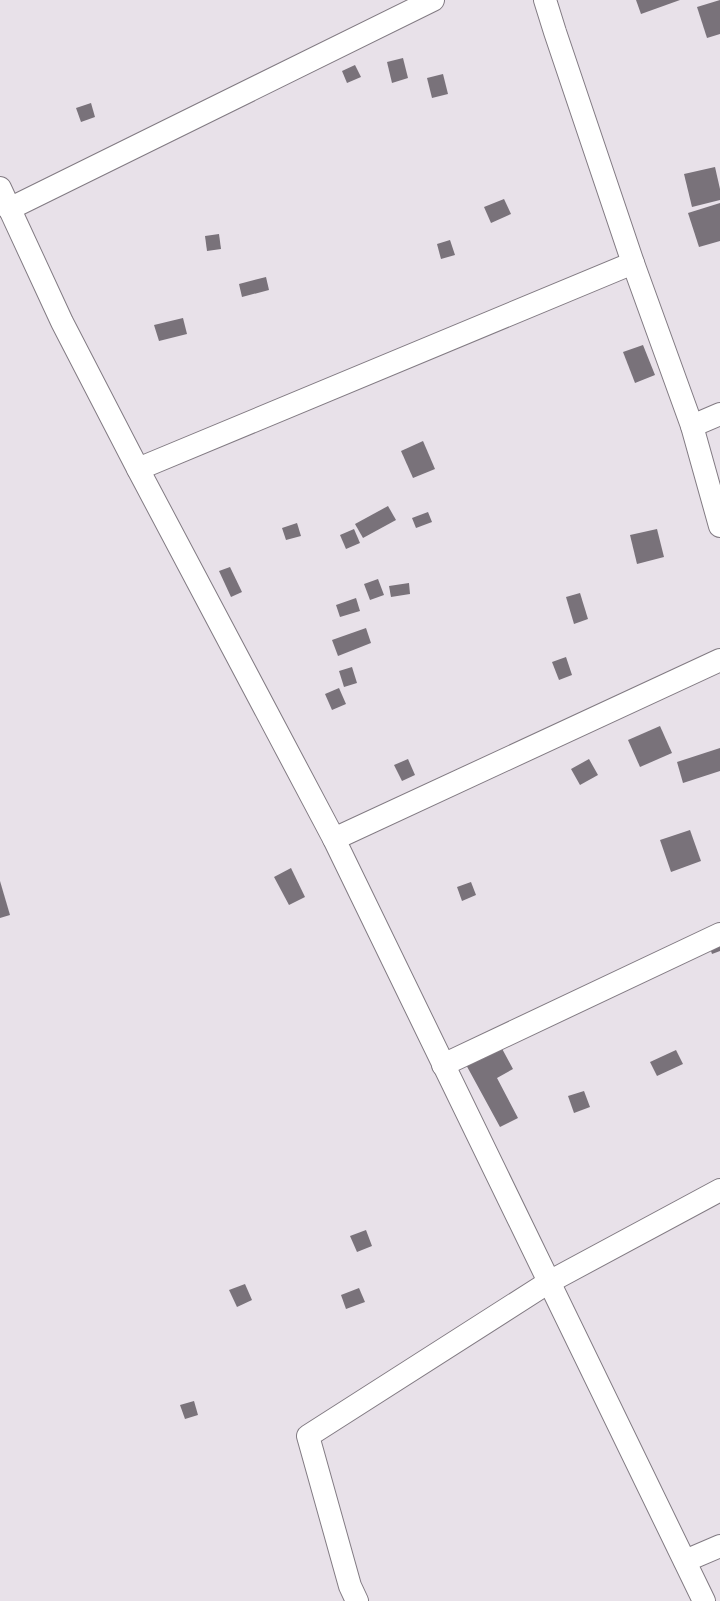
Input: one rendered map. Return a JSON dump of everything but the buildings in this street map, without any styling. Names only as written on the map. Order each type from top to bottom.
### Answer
[{"type":"street","points":[[9,208],[433,0]]},
{"type":"street","points":[[545,0],[633,262],[692,426],[720,526]]},
{"type":"street","points":[[0,188],[62,322],[334,839],[704,1601]]},
{"type":"street","points":[[138,469],[633,262]]},
{"type":"street","points":[[692,426],[720,414]]},
{"type":"street","points":[[334,839],[720,660]]},
{"type":"street","points":[[444,1065],[720,934]]},
{"type":"street","points":[[357,1601],[350,1586],[308,1436],[549,1282],[720,1190]]},
{"type":"street","points":[[685,1561],[720,1546]]}]
